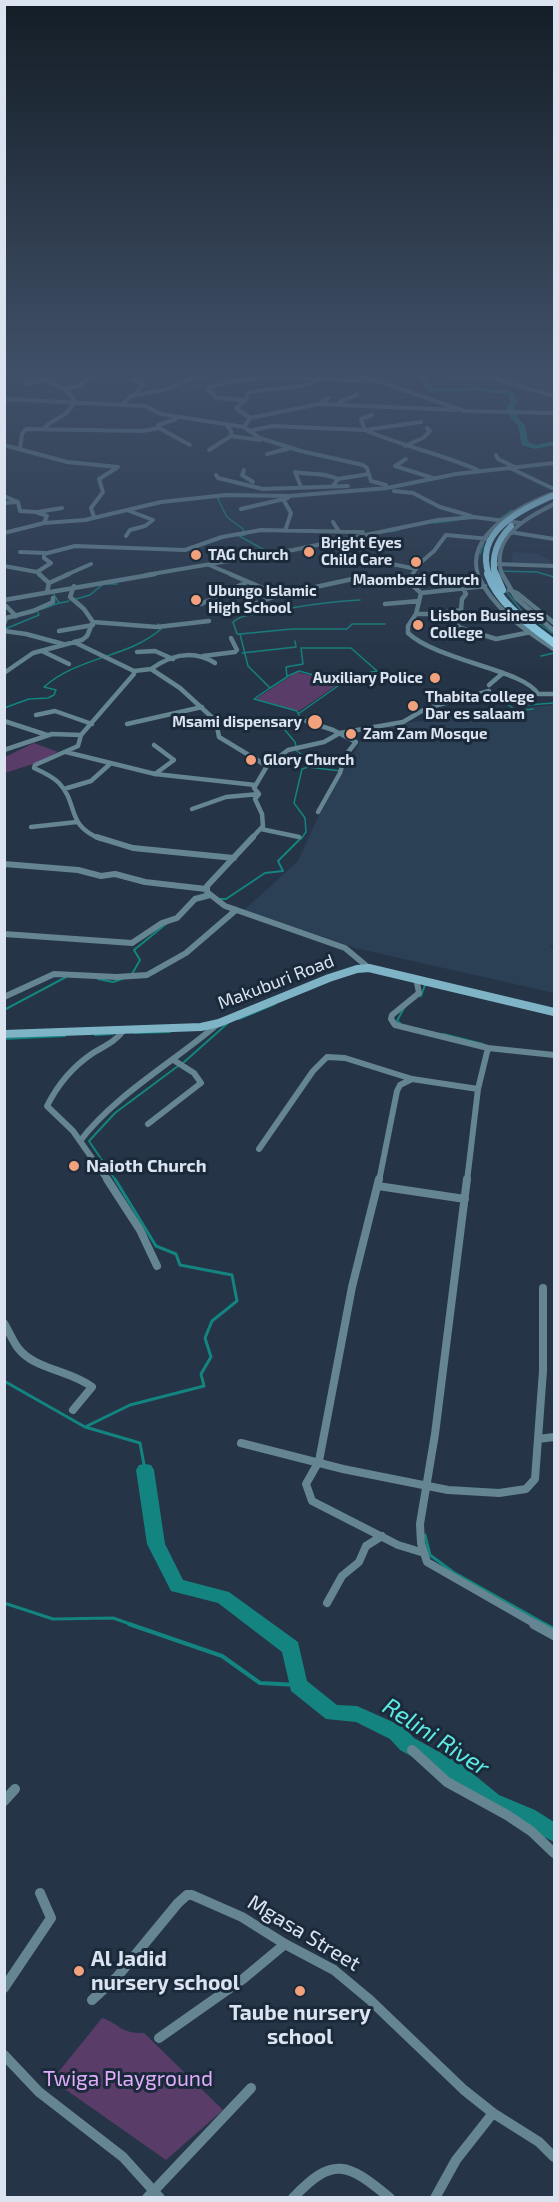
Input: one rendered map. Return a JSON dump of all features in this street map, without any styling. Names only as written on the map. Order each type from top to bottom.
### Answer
[{"type":"main road","points":[[555,496],[530,506],[504,521],[488,538],[484,559],[487,577],[503,603],[533,632],[555,643]]},
{"type":"main road","points":[[554,634],[519,611],[495,578],[496,546],[517,523],[555,496]]},
{"type":"street","points":[[94,517],[91,508],[103,492],[99,479],[106,475]]},
{"type":"street","points":[[216,475],[218,478],[250,484],[262,492],[295,495],[377,489],[455,475]]},
{"type":"street","points":[[244,475],[262,492]]},
{"type":"street","points":[[296,475],[300,487]]},
{"type":"street","points":[[329,475],[338,479],[364,475]]},
{"type":"street","points":[[369,475],[371,481],[376,483],[406,485]]},
{"type":"street","points":[[423,475],[433,478]]},
{"type":"street","points":[[522,475],[555,496]]},
{"type":"street","points":[[333,486],[338,479]]},
{"type":"street","points":[[4,533],[44,523],[223,495],[300,487],[333,486],[377,489]]},
{"type":"street","points":[[394,491],[413,493],[440,507],[472,517],[517,523]]},
{"type":"street","points":[[241,509],[283,500],[295,495]]},
{"type":"street","points":[[4,496],[17,502]]},
{"type":"street","points":[[283,500],[291,513],[285,531]]},
{"type":"street","points":[[17,502],[18,510],[47,516],[44,523]]},
{"type":"street","points":[[4,503],[17,502]]},
{"type":"street","points":[[36,512],[62,508]]},
{"type":"street","points":[[126,536],[130,530],[153,520],[127,510]]},
{"type":"street","points":[[16,616],[4,602],[74,586],[209,565],[438,520],[472,517]]},
{"type":"street","points":[[333,522],[340,533]]},
{"type":"street","points":[[20,552],[45,553],[75,546],[186,550],[249,531],[372,533]]},
{"type":"street","points":[[508,531],[555,539]]},
{"type":"street","points":[[491,586],[482,587],[463,588],[421,593],[412,586],[411,582],[416,569],[446,535],[488,538],[476,563],[482,587],[501,608],[555,649]]},
{"type":"street","points":[[324,544],[359,557],[416,569]]},
{"type":"street","points":[[37,572],[51,563],[44,558],[45,553]]},
{"type":"street","points":[[49,583],[91,564]]},
{"type":"street","points":[[496,564],[555,566]]},
{"type":"street","points":[[209,565],[279,595]]},
{"type":"street","points":[[4,566],[37,572],[49,583]]},
{"type":"street","points":[[246,607],[279,595],[366,576],[411,582]]},
{"type":"street","points":[[201,604],[247,582]]},
{"type":"street","points":[[47,592],[49,583]]},
{"type":"street","points":[[74,586],[70,597],[93,624]]},
{"type":"street","points":[[416,614],[461,610],[462,599],[466,594],[463,588]]},
{"type":"street","points":[[504,589],[517,593],[555,623]]},
{"type":"street","points":[[421,593],[416,614],[408,628],[408,633],[414,640],[445,654],[531,684],[538,694],[555,694]]},
{"type":"street","points":[[4,624],[6,618],[43,607],[53,602],[53,598]]},
{"type":"street","points":[[385,604],[418,601]]},
{"type":"street","points":[[440,613],[463,629],[496,639],[533,632]]},
{"type":"street","points":[[59,631],[93,624],[157,627],[209,621]]},
{"type":"street","points":[[4,673],[33,653],[85,638],[93,624]]},
{"type":"street","points":[[4,631],[26,634],[65,645]]},
{"type":"street","points":[[203,656],[235,652],[237,650],[231,638]]},
{"type":"street","points":[[74,642],[90,652],[111,658],[134,671],[151,669],[173,659],[194,654],[215,663]]},
{"type":"street","points":[[42,651],[69,664]]},
{"type":"street","points":[[137,652],[155,651],[173,659]]},
{"type":"street","points":[[4,663],[13,665]]},
{"type":"street","points":[[151,669],[180,688],[202,707],[216,721],[219,737],[267,766]]},
{"type":"street","points":[[134,671],[132,677],[81,735],[78,746],[34,767],[54,777],[64,789],[77,822],[100,840],[172,852],[208,853],[234,858]]},
{"type":"street","points":[[259,794],[254,788],[267,766],[288,750],[324,742],[340,733],[403,722],[427,708],[489,688],[503,673]]},
{"type":"street","points":[[127,724],[202,707]]},
{"type":"street","points":[[36,716],[55,711],[92,724]]},
{"type":"street","points":[[306,721],[340,733],[354,740],[356,744],[345,756],[340,773],[318,812]]},
{"type":"street","points":[[4,722],[47,735]]},
{"type":"street","points":[[4,750],[47,735],[58,733],[81,735]]},
{"type":"street","points":[[154,745],[174,760],[155,774]]},
{"type":"street","points":[[63,752],[155,774],[255,785]]},
{"type":"street","points":[[64,789],[91,781],[110,764]]},
{"type":"street","points":[[192,809],[226,797],[259,794]]},
{"type":"street","points":[[4,934],[132,943],[162,923],[177,918],[195,899],[208,892],[212,880],[263,826],[262,814],[255,799],[259,794]]},
{"type":"street","points":[[31,827],[77,822]]},
{"type":"street","points":[[261,829],[298,837]]},
{"type":"street","points":[[4,864],[78,870],[101,876],[120,875],[145,882],[208,892],[221,904],[338,944],[352,952],[369,968]]},
{"type":"street","points":[[4,997],[54,974],[117,977],[151,974],[186,953],[236,910]]},
{"type":"street","name":"Makuburi Road","points":[[4,1034],[201,1027],[219,1023],[329,978],[357,969],[369,968],[555,1012]]},
{"type":"street","points":[[420,979],[417,983],[419,993],[395,1010],[392,1015],[394,1025],[488,1048],[555,1055]]},
{"type":"street","points":[[80,1141],[89,1129],[139,1086],[175,1061],[219,1023]]},
{"type":"street","points":[[123,1031],[119,1037],[92,1054],[61,1080],[48,1104],[49,1110],[65,1121],[80,1141],[129,1214],[157,1266]]},
{"type":"street","points":[[488,1048],[478,1089],[444,1369],[427,1485],[420,1513],[421,1552],[427,1562],[555,1635]]},
{"type":"street","points":[[258,1149],[313,1071],[327,1057],[345,1058],[412,1079],[478,1089]]},
{"type":"street","points":[[148,1124],[201,1083],[194,1073],[175,1061]]},
{"type":"street","points":[[412,1079],[400,1085],[397,1091],[378,1186],[352,1287],[319,1461],[306,1484],[312,1501],[398,1545],[421,1552]]},
{"type":"street","points":[[378,1186],[465,1199]]},
{"type":"street","points":[[241,1443],[319,1461],[343,1469],[463,1492],[499,1493],[526,1490],[536,1479],[543,1371],[543,1288]]},
{"type":"street","points":[[4,1323],[18,1348],[25,1354],[42,1364],[72,1373],[92,1387],[73,1410]]},
{"type":"street","points":[[538,1439],[555,1437]]},
{"type":"street","points":[[327,1603],[343,1575],[359,1565],[365,1554],[366,1546],[382,1536]]},
{"type":"street","points":[[412,1750],[447,1782],[507,1815],[531,1831],[555,1853]]},
{"type":"street","points":[[4,1801],[15,1789]]},
{"type":"street","points":[[4,1988],[51,1918],[40,1893]]},
{"type":"street","name":"Mgasa Street","points":[[92,2000],[117,1977],[187,1895],[192,1895],[242,1917],[351,1982],[464,2090],[493,2113],[539,2142],[555,2157]]},
{"type":"street","points":[[159,2038],[243,1979],[285,1944]]},
{"type":"street","points":[[4,2055],[39,2092],[123,2157],[153,2195],[251,2088]]},
{"type":"street","points":[[435,2198],[456,2160],[493,2113]]},
{"type":"street","points":[[293,2198],[317,2173],[342,2167],[356,2172],[390,2198]]},
{"type":"shaded area","points":[[513,552],[538,554],[553,562],[549,565],[511,564]]},
{"type":"shaded area","points":[[554,705],[554,945],[550,946],[554,950],[554,993],[355,948],[244,910],[298,861],[321,810],[361,740],[371,732],[405,723]]},
{"type":"green space","points":[[297,672],[340,683],[299,711],[256,699]]},
{"type":"green space","points":[[34,743],[58,752],[36,763],[5,773],[5,757]]},
{"type":"green space","name":"Twiga Playground","points":[[102,2018],[125,2030],[144,2033],[223,2110],[166,2160],[52,2080]]},
{"type":"waterway","points":[[217,497],[227,517],[243,529],[245,535],[239,536],[272,554]]},
{"type":"waterway","points":[[499,519],[512,510]]},
{"type":"waterway","points":[[434,523],[458,520]]},
{"type":"waterway","points":[[390,532],[399,530]]},
{"type":"waterway","points":[[480,554],[484,543]]},
{"type":"waterway","points":[[498,571],[537,572],[554,577]]},
{"type":"waterway","points":[[107,584],[117,584]]},
{"type":"waterway","points":[[76,599],[90,595],[102,585]]},
{"type":"waterway","points":[[505,590],[521,610],[552,633]]},
{"type":"waterway","points":[[42,609],[59,603],[53,593]]},
{"type":"waterway","points":[[240,634],[237,634],[233,622],[249,615],[360,600]]},
{"type":"waterway","points":[[60,603],[69,601]]},
{"type":"waterway","points":[[5,629],[39,615],[37,611]]},
{"type":"waterway","points":[[4,708],[29,699],[48,698],[54,695],[56,690],[44,687],[72,669],[148,639],[161,629],[158,624]]},
{"type":"waterway","points":[[240,634],[292,629],[347,629],[352,624],[385,624]]},
{"type":"waterway","points":[[240,634],[245,653]]},
{"type":"waterway","points":[[245,653],[296,647],[295,641]]},
{"type":"waterway","points":[[270,688],[287,677],[286,667],[303,664],[301,648],[351,648],[377,671],[343,678],[342,683]]},
{"type":"waterway","points":[[245,653],[248,666],[270,688]]},
{"type":"waterway","points":[[541,656],[554,653]]},
{"type":"waterway","points":[[288,676],[299,671],[342,683]]},
{"type":"waterway","points":[[298,714],[342,683]]},
{"type":"waterway","points":[[270,688],[254,699],[297,711],[298,714]]},
{"type":"waterway","points":[[527,705],[554,703]]},
{"type":"waterway","points":[[507,704],[517,711],[533,709]]},
{"type":"waterway","points":[[298,714],[302,721],[284,729],[295,742],[297,751],[305,757],[305,765],[308,767]]},
{"type":"waterway","points":[[301,839],[306,832],[305,818],[294,803],[302,769],[308,767]]},
{"type":"waterway","points":[[308,767],[341,771]]},
{"type":"waterway","points":[[219,899],[226,899],[265,873],[283,871],[278,861],[302,837]]},
{"type":"waterway","points":[[132,974],[140,960],[134,950],[166,924]]},
{"type":"waterway","points":[[4,1010],[66,977]]},
{"type":"waterway","points":[[98,979],[113,982],[122,979]]},
{"type":"waterway","points":[[417,996],[421,996],[425,985]]},
{"type":"waterway","points":[[239,1019],[275,1004]]},
{"type":"waterway","points":[[400,1023],[397,1021],[404,1008]]},
{"type":"waterway","points":[[183,1063],[228,1023]]},
{"type":"waterway","points":[[134,1033],[170,1032]]},
{"type":"waterway","points":[[95,1035],[113,1034]]},
{"type":"waterway","points":[[443,1034],[483,1044]]},
{"type":"waterway","points":[[4,1039],[65,1036]]},
{"type":"waterway","points":[[116,1181],[89,1141],[115,1113],[178,1066]]},
{"type":"waterway","points":[[85,1427],[130,1405],[204,1386],[201,1374],[211,1357],[205,1338],[212,1321],[237,1301],[232,1275],[180,1265],[176,1254],[156,1246],[115,1179]]},
{"type":"waterway","points":[[4,1381],[85,1427]]},
{"type":"waterway","points":[[85,1427],[140,1443],[145,1470]]},
{"type":"waterway","name":"Relini River","points":[[145,1470],[156,1544],[177,1586],[223,1597],[291,1648],[298,1685],[333,1713],[357,1714],[397,1733],[407,1744],[454,1770],[492,1801],[528,1817],[554,1833]]},
{"type":"waterway","points":[[425,1535],[430,1555],[453,1572],[547,1625]]},
{"type":"waterway","points":[[4,1603],[53,1619],[113,1618],[133,1625]]},
{"type":"waterway","points":[[129,1624],[222,1656],[260,1683],[298,1685]]},
{"type":"waterway","points":[[544,1624],[554,1629]]},
{"type":"place","name":"Bright Eyes Child Care","points":[[309,552]]},
{"type":"place","name":"TAG Church","points":[[196,555]]},
{"type":"place","name":"Maombezi Church","points":[[416,562]]},
{"type":"place","name":"Ubungo Islamic High School","points":[[196,600]]},
{"type":"place","name":"Lisbon Business College","points":[[418,625]]},
{"type":"place","name":"Auxiliary Police","points":[[435,678]]},
{"type":"place","name":"Thabita college Dar es salaam","points":[[413,706]]},
{"type":"place","name":"Msami dispensary","points":[[315,722]]},
{"type":"place","name":"Zam Zam Mosque","points":[[351,734]]},
{"type":"place","name":"Glory Church","points":[[251,760]]},
{"type":"place","name":"Naioth Church","points":[[74,1166]]},
{"type":"place","name":"Al Jadid nursery school","points":[[79,1971]]},
{"type":"place","name":"Taube nursery school","points":[[300,1991]]}]
